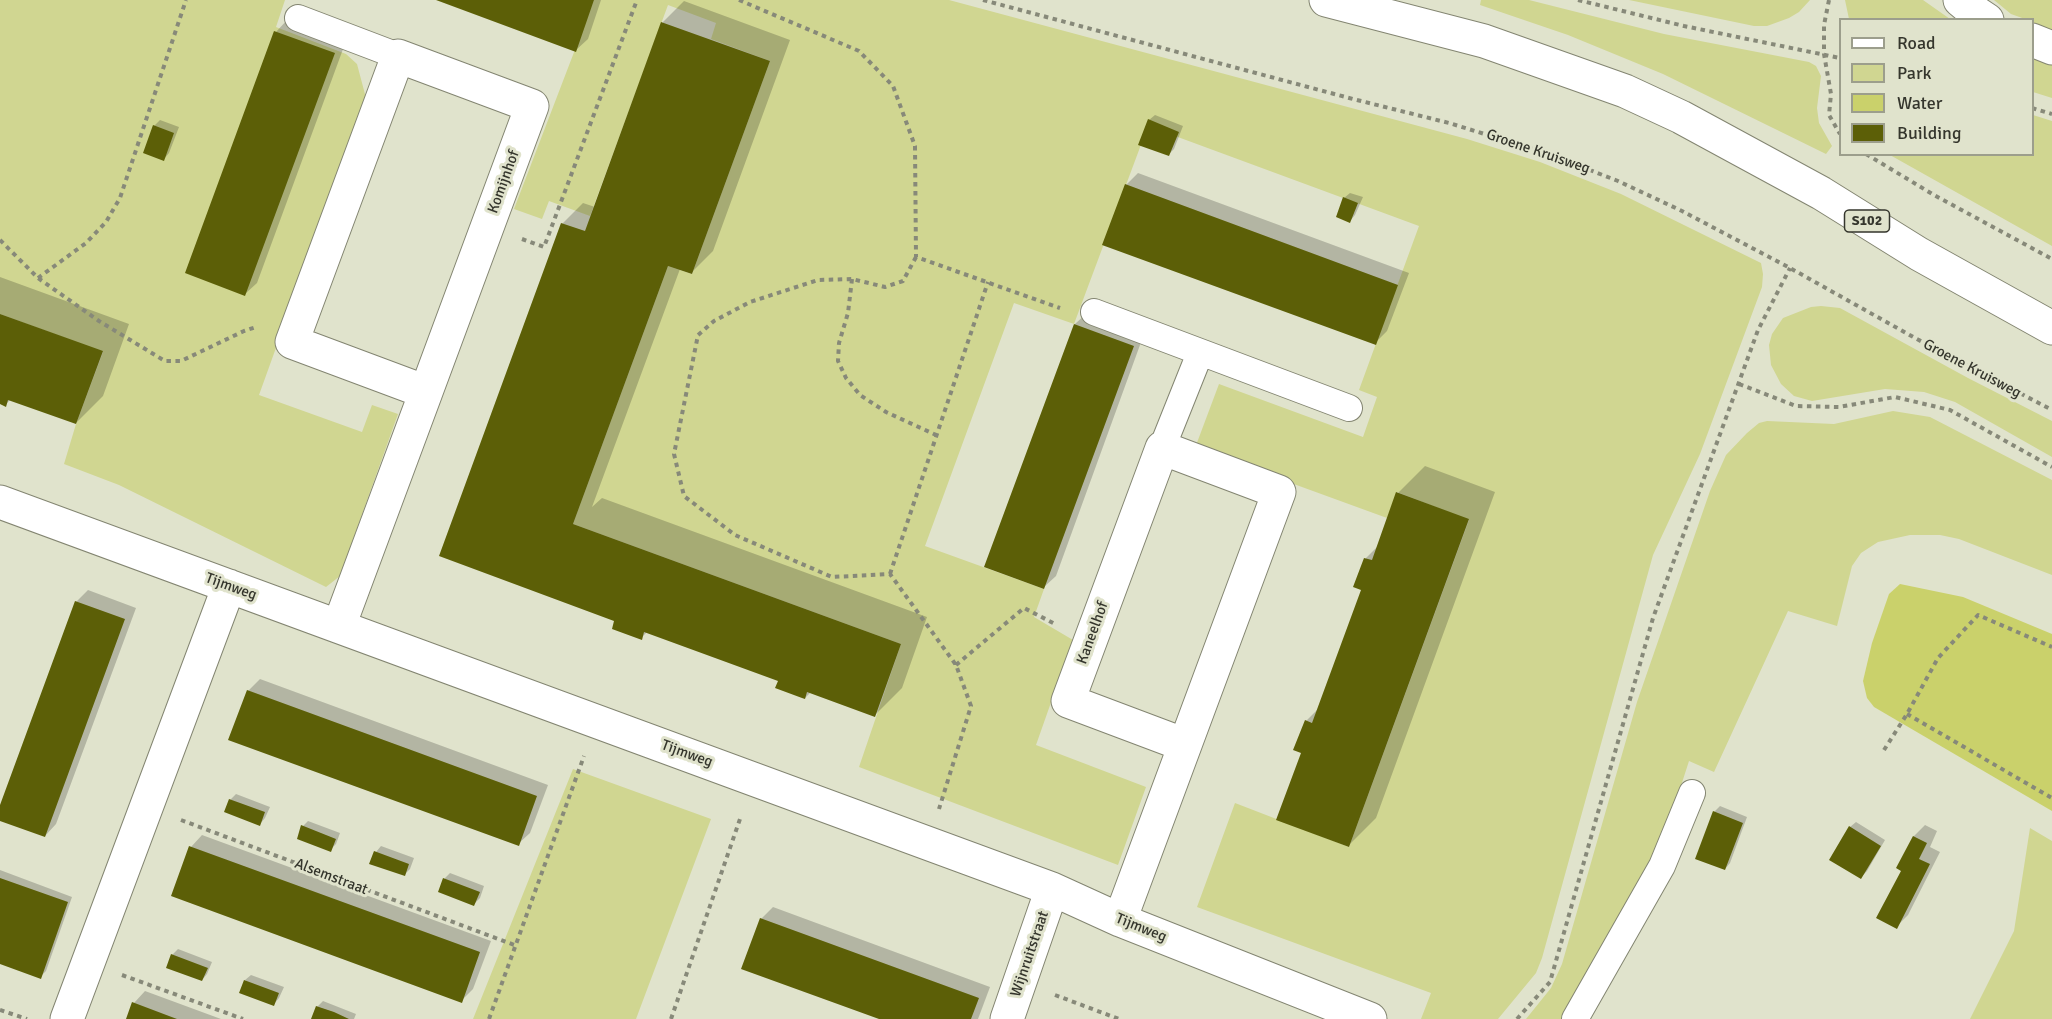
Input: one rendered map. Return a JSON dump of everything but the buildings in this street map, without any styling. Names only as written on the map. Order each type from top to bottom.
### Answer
[{"type":"street","name":"S102","points":[[1326,0],[1484,41],[1625,91],[1682,117],[1811,188],[1919,254],[2052,328]]},
{"type":"street","points":[[1960,0],[1985,18]]},
{"type":"street","points":[[2034,41],[2052,48]]},
{"type":"street","name":"Komijnhof","points":[[339,626],[532,106],[398,56]]},
{"type":"street","points":[[398,56],[292,342],[426,392]]},
{"type":"street","points":[[1120,920],[1279,492],[1162,448]]},
{"type":"street","name":"Kaneelhof","points":[[1162,448],[1068,701],[1185,745]]},
{"type":"street","name":"Tijmweg","points":[[0,502],[1052,889],[1120,920],[1370,1019]]},
{"type":"street","points":[[67,1019],[229,586]]},
{"type":"street","name":"Wijnruitstraat","points":[[1007,1019],[1052,889]]},
{"type":"lane","name":"Komijnhof","points":[[298,18],[398,56]]},
{"type":"lane","points":[[1094,312],[1350,408]]},
{"type":"lane","name":"Kaneelhof","points":[[1162,448],[1200,353]]},
{"type":"lane","points":[[1575,1019],[1662,866],[1692,793]]},
{"type":"path","points":[[38,278],[86,243],[106,222],[120,198],[186,0]]},
{"type":"path","points":[[487,227],[544,247],[637,0]]},
{"type":"path","points":[[739,0],[859,51],[893,86],[915,146],[916,256],[903,281],[885,287],[852,279],[818,280],[750,302],[714,321],[698,335],[674,454],[684,496],[735,535],[832,578],[890,574]]},
{"type":"path","name":"Groene Kruisweg","points":[[983,0],[1449,123],[1546,153],[1618,181],[1682,211],[2052,410]]},
{"type":"path","points":[[1578,0],[1684,26],[1839,58]]},
{"type":"path","points":[[1829,0],[1824,25],[1824,54],[1832,94],[1829,115],[1839,132]]},
{"type":"path","points":[[2034,109],[2052,114]]},
{"type":"path","points":[[1869,156],[1934,195],[2052,258]]},
{"type":"path","points":[[0,240],[38,278],[99,321],[165,361],[181,361],[244,331],[260,326],[274,330],[292,342]]},
{"type":"path","points":[[916,256],[1065,310],[1094,312]]},
{"type":"path","points":[[1517,1019],[1550,982],[1653,618],[1758,330],[1790,268]]},
{"type":"path","points":[[852,279],[848,313],[839,343],[838,361],[846,378],[860,395],[886,412],[936,435]]},
{"type":"path","points":[[890,574],[988,282]]},
{"type":"path","points":[[1739,384],[1796,406],[1839,406],[1895,397],[1950,410],[2052,467]]},
{"type":"path","points":[[890,574],[956,665],[971,706],[927,843]]},
{"type":"path","points":[[956,665],[1024,608],[1090,642]]},
{"type":"path","points":[[1884,750],[1938,658],[1977,615],[2052,647]]},
{"type":"path","points":[[1907,714],[2052,798]]},
{"type":"path","points":[[489,1019],[596,721]]},
{"type":"path","points":[[671,1019],[754,779]]},
{"type":"path","name":"Alsemstraat","points":[[146,807],[517,946]]},
{"type":"path","points":[[88,963],[243,1019]]},
{"type":"path","points":[[1020,982],[1119,1019]]},
{"type":"path","points":[[0,1010],[27,1019]]},
{"type":"green space","points":[[0,0],[285,0],[276,27],[346,54],[357,64],[366,98],[259,395],[362,432],[372,405],[398,414],[340,576],[326,587],[119,485],[64,464],[76,424],[103,352],[0,314]]},
{"type":"green space","points":[[594,0],[949,0],[1467,139],[1540,162],[1621,194],[1761,263],[1762,287],[1700,454],[1653,555],[1542,958],[1536,973],[1498,1019],[1421,1019],[1431,993],[1197,907],[1235,803],[1349,847],[1469,520],[1397,492],[1387,518],[1195,448],[1219,384],[1363,437],[1377,397],[1359,390],[1419,226],[1148,126],[1074,324],[1014,303],[925,546],[1044,589],[1034,617],[1073,640],[1036,745],[1146,787],[1118,865],[859,767],[901,644],[573,524],[668,266],[692,274],[770,61],[711,39],[716,23],[668,5],[590,216],[549,201],[542,219],[514,209]]},
{"type":"green space","points":[[1481,0],[1529,0],[1664,34],[1809,62],[1816,66],[1821,76],[1817,108],[1819,123],[1832,146],[1826,154],[1663,74],[1568,35],[1480,5]]},
{"type":"green space","points":[[1629,0],[1810,0],[1799,12],[1789,18],[1767,26],[1754,26]]},
{"type":"green space","points":[[1845,0],[1923,0],[1949,18],[1849,18]]},
{"type":"green space","points":[[1994,0],[2052,0],[2052,31],[2034,23],[2034,18],[2022,18],[2011,14]]},
{"type":"green space","points":[[2034,54],[2052,60],[2052,98],[2034,92]]},
{"type":"green space","points":[[2034,115],[2052,121],[2052,246],[1892,156],[2034,156]]},
{"type":"green space","points":[[1811,307],[1840,308],[2052,421],[2052,457],[1955,402],[1924,392],[1885,389],[1812,401],[1794,396],[1781,384],[1771,365],[1769,345],[1772,334],[1783,318]]},
{"type":"green space","points":[[1893,411],[1930,417],[2052,480],[2052,575],[1959,539],[1940,535],[1910,535],[1878,542],[1861,553],[1852,566],[1837,626],[1788,611],[1714,772],[1689,761],[1668,826],[1605,950],[1565,1019],[1526,1019],[1551,988],[1562,964],[1637,702],[1710,491],[1726,455],[1759,423],[1767,421],[1834,424]]},
{"type":"green space","points":[[573,769],[711,819],[636,1019],[473,1019]]},
{"type":"green space","points":[[2030,828],[2052,841],[2052,1019],[1970,1019],[2014,931]]},
{"type":"water","points":[[1900,584],[1963,597],[2052,634],[2052,811],[1874,707],[1867,698],[1863,681],[1872,643],[1889,594]]}]
